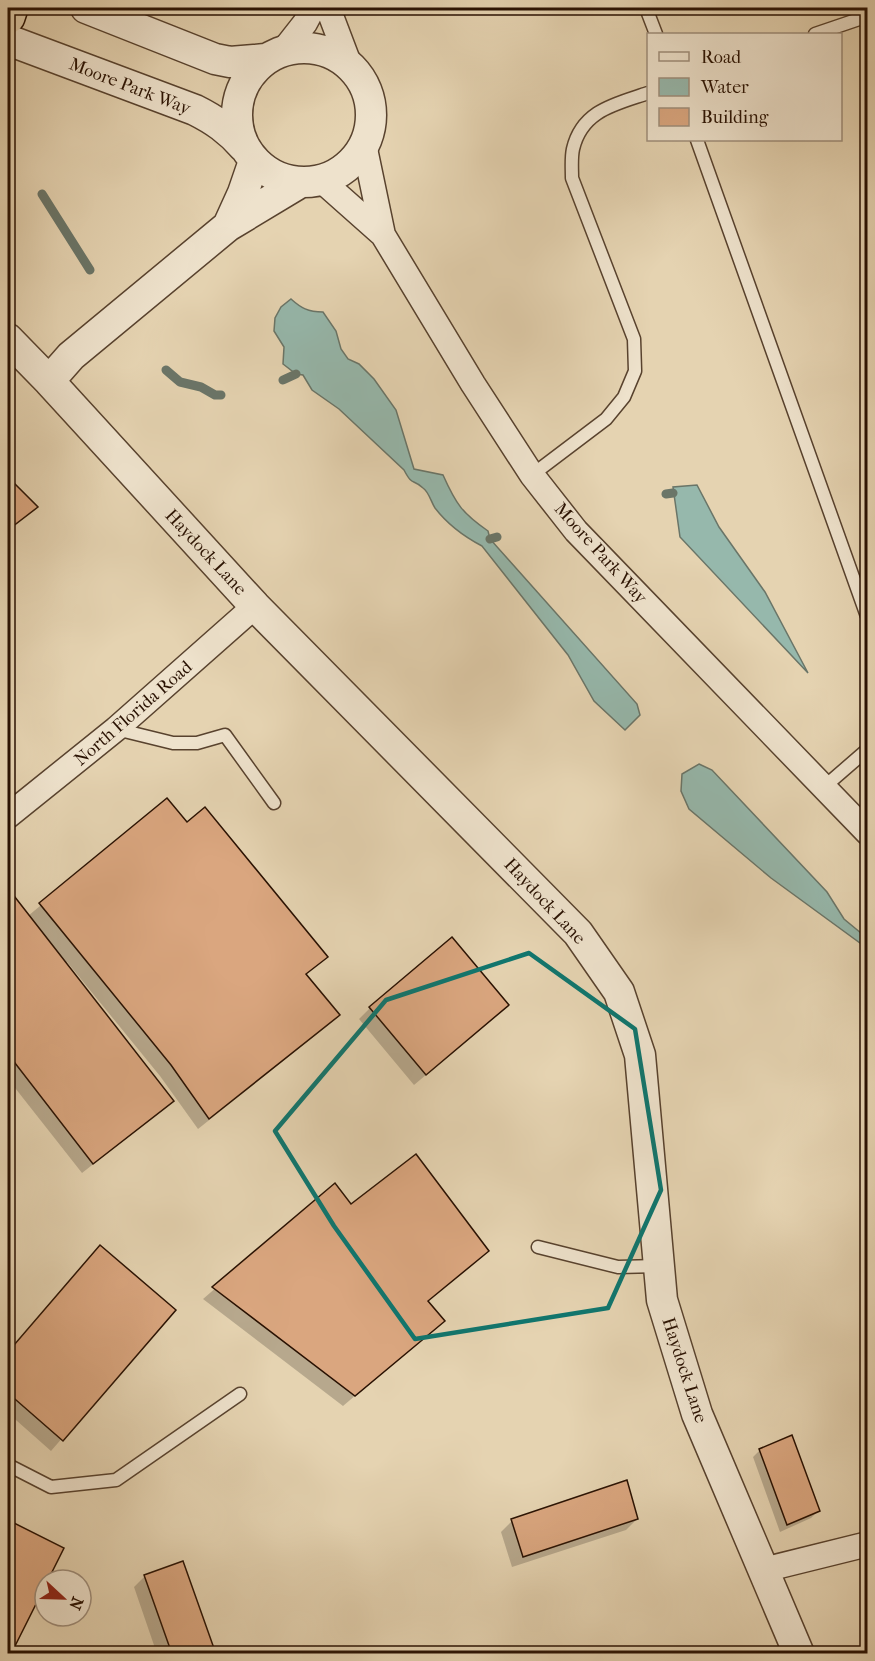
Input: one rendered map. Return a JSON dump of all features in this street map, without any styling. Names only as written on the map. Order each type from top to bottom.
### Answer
[{"type":"highway","points":[[8,17],[11,8]]},
{"type":"street","points":[[49,381],[71,356],[228,226],[311,181],[339,173],[354,160],[370,128],[371,111],[368,94],[361,79],[336,55],[319,49],[301,47],[274,55],[230,62],[215,59],[86,8]]},
{"type":"street","points":[[311,181],[284,179],[268,172],[249,154],[238,130],[236,109],[242,87],[254,69],[274,55],[305,23],[313,8]]},
{"type":"street","points":[[328,8],[350,66]]},
{"type":"street","name":"Moore Park Way","points":[[8,40],[195,110],[216,120],[230,131],[249,154]]},
{"type":"street","name":"Moore Park Way","points":[[364,144],[382,235],[473,384],[532,475],[576,531],[867,833]]},
{"type":"street","points":[[228,226],[243,193],[249,154]]},
{"type":"street","name":"Moore Park Way","points":[[311,181],[382,235]]},
{"type":"street","name":"Haydock Lane","points":[[8,339],[255,606],[578,933],[619,992],[640,1055],[662,1300],[697,1414],[799,1653]]},
{"type":"street","name":"North Florida Road","points":[[8,816],[116,729],[255,606]]},
{"type":"street","points":[[763,1570],[867,1544]]},
{"type":"lane","points":[[646,8],[656,33]]},
{"type":"lane","points":[[818,33],[867,16]]},
{"type":"lane","points":[[532,475],[606,419],[624,397],[635,371],[634,339],[572,178],[573,149],[585,124],[604,108],[647,93]]},
{"type":"lane","points":[[697,141],[867,619]]},
{"type":"lane","points":[[116,729],[173,743],[196,743],[225,735],[274,802]]},
{"type":"lane","points":[[823,788],[867,749]]},
{"type":"lane","points":[[538,1247],[618,1267],[659,1266]]},
{"type":"lane","points":[[8,1465],[51,1487],[116,1480],[240,1394]]},
{"type":"highlighted area","points":[[529,953],[635,1029],[661,1190],[608,1308],[415,1339],[334,1226],[275,1131],[386,1000]]},
{"type":"water","points":[[291,299],[305,309],[323,312],[336,331],[341,349],[348,359],[359,364],[374,379],[396,410],[414,469],[443,475],[461,507],[488,531],[490,539],[637,704],[640,715],[625,730],[594,701],[568,655],[482,546],[451,525],[435,508],[425,490],[411,481],[404,470],[339,409],[312,390],[303,375],[296,374],[283,364],[284,347],[274,331],[275,318],[281,307]]},
{"type":"water","points":[[697,485],[719,527],[765,592],[808,673],[680,537],[673,487]]},
{"type":"water","points":[[699,764],[712,770],[827,892],[844,919],[867,938],[867,951],[864,946],[771,878],[689,809],[681,791],[682,774]]},
{"type":"building","points":[[8,477],[38,507],[8,530]]},
{"type":"building","points":[[167,798],[187,822],[205,807],[328,957],[306,974],[340,1015],[209,1119],[171,1065],[39,903]]},
{"type":"building","points":[[11,892],[174,1101],[93,1164],[8,1054],[8,895]]},
{"type":"building","points":[[452,937],[509,1005],[426,1075],[369,1007]]},
{"type":"building","points":[[416,1154],[489,1251],[428,1301],[445,1321],[355,1396],[212,1287],[335,1183],[351,1204]]},
{"type":"building","points":[[100,1245],[176,1310],[63,1441],[8,1393],[8,1352]]},
{"type":"building","points":[[792,1435],[820,1511],[787,1525],[759,1449]]},
{"type":"building","points":[[627,1480],[638,1519],[523,1557],[511,1519]]},
{"type":"building","points":[[8,1520],[64,1548],[54,1568],[33,1568],[33,1610],[11,1654],[8,1654]]},
{"type":"building","points":[[183,1561],[216,1654],[172,1654],[144,1575]]},
{"type":"waterway","points":[[42,194],[90,270]]},
{"type":"waterway","points":[[166,370],[180,382],[201,387],[215,395],[221,395]]},
{"type":"waterway","points":[[283,380],[296,374]]},
{"type":"waterway","points":[[666,494],[673,493]]},
{"type":"waterway","points":[[490,539],[497,537]]}]
